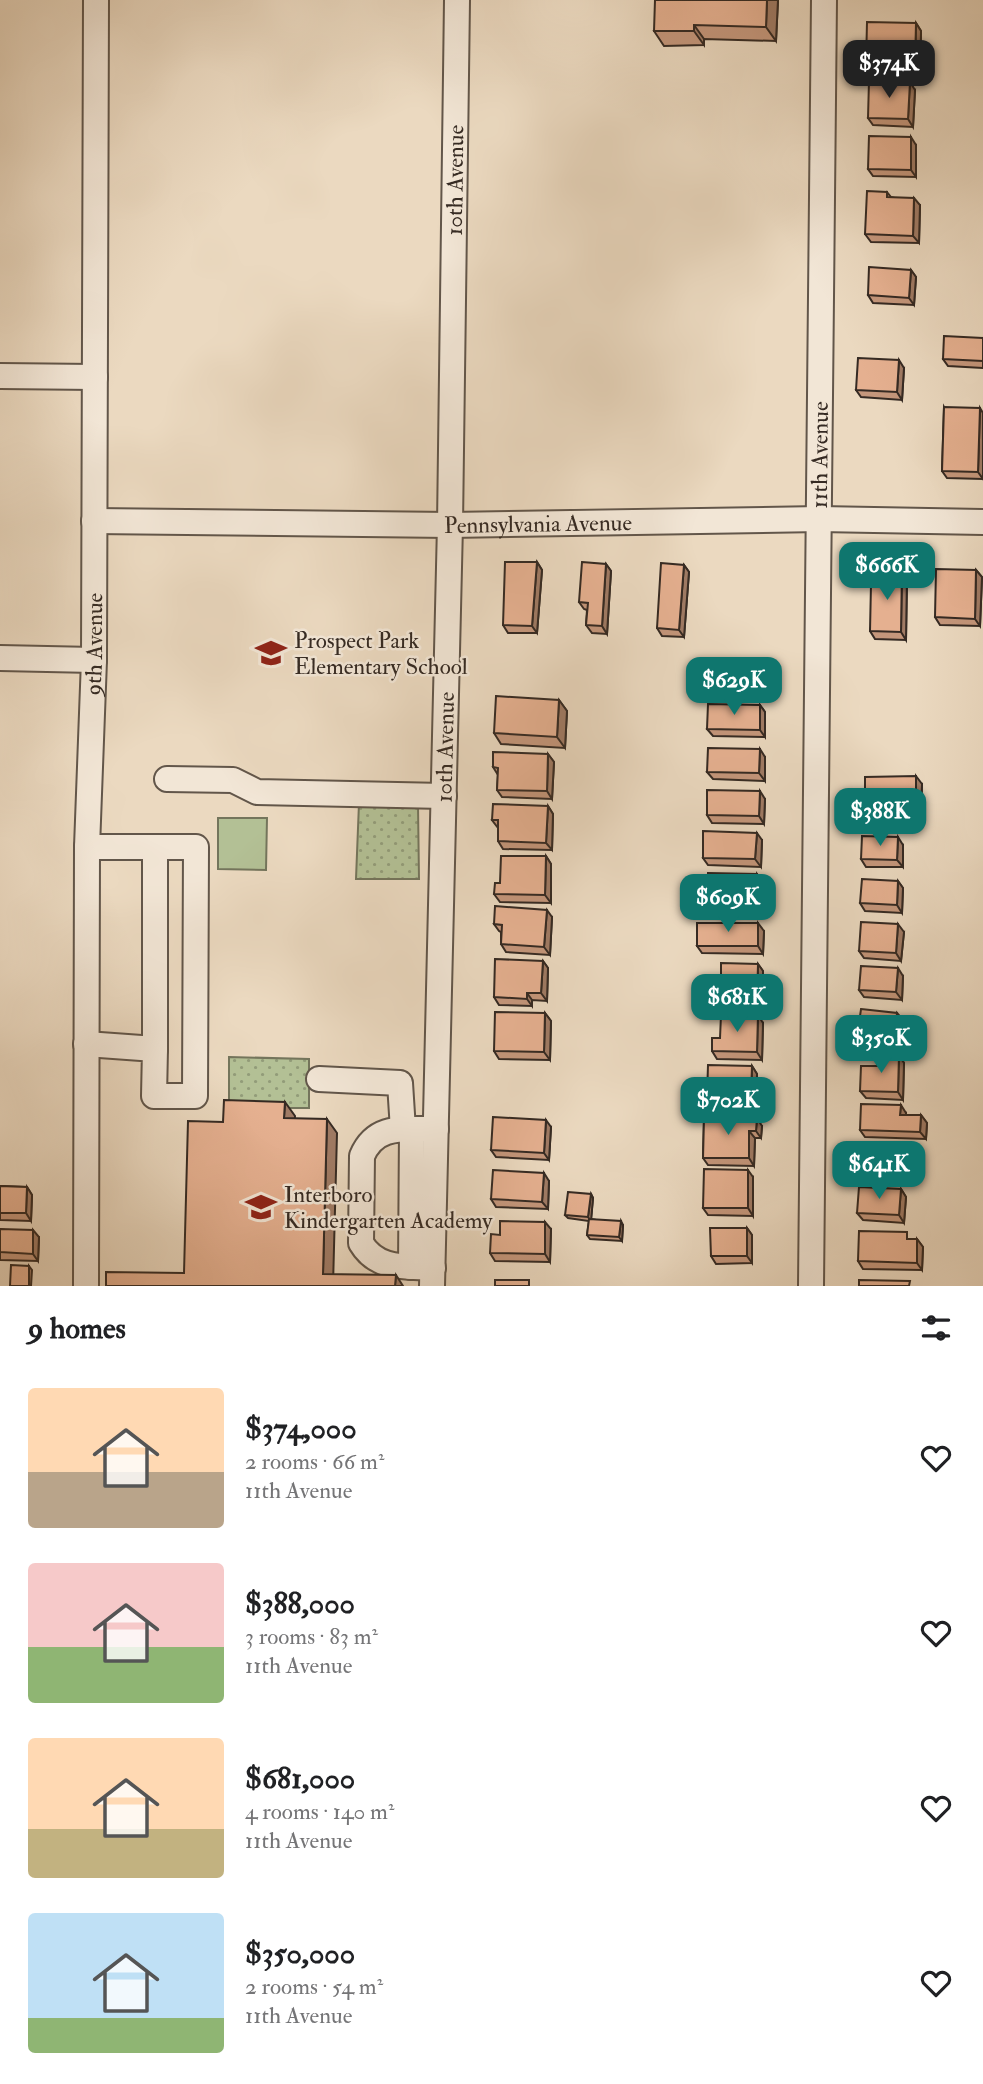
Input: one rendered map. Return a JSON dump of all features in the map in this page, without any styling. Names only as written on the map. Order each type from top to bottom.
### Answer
[{"type":"street","name":"9th Avenue","points":[[86,1286],[87,846],[94,660],[96,0]]},
{"type":"street","name":"10th Avenue","points":[[425,1274],[417,1129],[444,796],[457,0]]},
{"type":"street","name":"11th Avenue","points":[[811,1286],[824,0]]},
{"type":"street","points":[[0,376],[95,377]]},
{"type":"street","name":"Pennsylvania Avenue","points":[[94,521],[450,525],[820,519],[983,522]]},
{"type":"street","points":[[0,658],[94,660]]},
{"type":"street","points":[[167,779],[233,780],[257,793],[444,796]]},
{"type":"street","points":[[87,846],[196,847],[195,1096],[154,1096],[155,847]]},
{"type":"street","points":[[86,1044],[155,1049]]},
{"type":"street","points":[[319,1079],[400,1083],[417,1129],[387,1130],[376,1135],[362,1156],[361,1243],[377,1260],[390,1266],[425,1274]]},
{"type":"green space","points":[[359,803],[418,805],[419,879],[356,879]]},
{"type":"green space","points":[[218,818],[267,818],[266,870],[218,869]]},
{"type":"green space","points":[[229,1057],[309,1059],[309,1108],[229,1108]]},
{"type":"building","points":[[655,0],[767,0],[766,27],[694,25],[694,31],[654,31]]},
{"type":"building","points":[[867,22],[916,23],[915,66],[866,65]]},
{"type":"building","points":[[869,81],[910,82],[908,119],[868,118]]},
{"type":"building","points":[[869,136],[911,137],[911,170],[868,169]]},
{"type":"building","points":[[867,191],[887,192],[887,197],[914,198],[913,236],[865,234]]},
{"type":"building","points":[[869,267],[911,270],[909,298],[868,295]]},
{"type":"building","points":[[944,336],[983,338],[983,361],[943,359]]},
{"type":"building","points":[[858,358],[899,360],[897,392],[856,390]]},
{"type":"building","points":[[944,407],[980,408],[978,472],[942,471]]},
{"type":"building","points":[[505,562],[537,562],[532,626],[503,625]]},
{"type":"building","points":[[582,562],[606,564],[602,626],[586,625],[588,603],[579,602]]},
{"type":"building","points":[[661,563],[684,565],[679,630],[657,628]]},
{"type":"building","points":[[881,568],[902,568],[901,632],[870,631],[871,584],[881,584]]},
{"type":"building","points":[[936,569],[976,570],[975,619],[935,617]]},
{"type":"building","points":[[496,696],[559,700],[557,737],[494,733]]},
{"type":"building","points":[[708,704],[760,705],[760,730],[707,729]]},
{"type":"building","points":[[708,748],[760,749],[759,773],[707,772]]},
{"type":"building","points":[[493,752],[548,754],[547,791],[497,790],[498,768],[493,767]]},
{"type":"building","points":[[916,776],[916,804],[890,804],[890,811],[865,811],[865,777]]},
{"type":"building","points":[[707,790],[760,791],[759,816],[707,815]]},
{"type":"building","points":[[493,804],[548,806],[546,843],[498,841],[498,820],[492,820]]},
{"type":"building","points":[[703,831],[757,833],[755,859],[703,858]]},
{"type":"building","points":[[862,836],[898,837],[897,860],[861,859]]},
{"type":"building","points":[[501,856],[546,856],[545,895],[494,894],[495,883],[500,883]]},
{"type":"building","points":[[708,873],[757,874],[756,900],[707,899]]},
{"type":"building","points":[[862,879],[898,881],[897,905],[860,903]]},
{"type":"building","points":[[495,906],[547,910],[544,947],[501,944],[502,925],[494,924]]},
{"type":"building","points":[[861,922],[898,924],[896,953],[859,951]]},
{"type":"building","points":[[697,923],[758,923],[758,946],[697,946]]},
{"type":"building","points":[[495,959],[543,961],[541,993],[527,993],[527,999],[494,997]]},
{"type":"building","points":[[721,963],[758,964],[757,1001],[721,1000]]},
{"type":"building","points":[[861,966],[898,968],[896,992],[859,990]]},
{"type":"building","points":[[861,1009],[897,1013],[895,1035],[858,1031]]},
{"type":"building","points":[[495,1012],[545,1013],[544,1052],[494,1051]]},
{"type":"building","points":[[721,1015],[758,1015],[757,1052],[712,1051],[712,1038],[720,1038]]},
{"type":"building","points":[[878,1054],[899,1055],[898,1092],[860,1091],[861,1066],[877,1066]]},
{"type":"building","points":[[708,1065],[752,1066],[751,1098],[707,1097]]},
{"type":"building","name":"Interboro Kindergarten Academy","points":[[224,1100],[285,1102],[284,1118],[327,1119],[323,1274],[396,1275],[395,1286],[106,1286],[106,1272],[184,1273],[188,1121],[223,1122]]},
{"type":"building","points":[[861,1104],[901,1105],[900,1115],[921,1115],[920,1132],[860,1130]]},
{"type":"building","points":[[493,1117],[546,1120],[544,1153],[491,1150]]},
{"type":"building","points":[[704,1118],[757,1118],[756,1131],[749,1131],[749,1158],[703,1158]]},
{"type":"building","points":[[861,1145],[912,1147],[911,1173],[860,1171]]},
{"type":"building","points":[[704,1169],[748,1170],[748,1208],[703,1208]]},
{"type":"building","points":[[493,1170],[544,1173],[542,1202],[491,1199]]},
{"type":"building","points":[[0,1186],[27,1187],[26,1213],[0,1213]]},
{"type":"building","points":[[859,1187],[901,1189],[899,1215],[857,1213]]},
{"type":"building","points":[[568,1192],[591,1194],[588,1217],[565,1215]]},
{"type":"building","points":[[589,1219],[621,1221],[619,1237],[587,1235]]},
{"type":"building","points":[[500,1221],[545,1222],[545,1254],[490,1253],[491,1234],[500,1235]]},
{"type":"building","points":[[710,1228],[747,1228],[747,1256],[711,1256]]},
{"type":"building","points":[[0,1229],[33,1230],[33,1254],[0,1252]]},
{"type":"building","points":[[859,1231],[907,1232],[907,1239],[917,1239],[917,1263],[858,1261]]},
{"type":"building","points":[[11,1265],[29,1266],[29,1286],[10,1286]]},
{"type":"building","points":[[495,1280],[529,1280],[529,1286],[495,1286]]},
{"type":"building","points":[[859,1280],[910,1281],[909,1286],[859,1286]]},
{"type":"place","name":"Prospect Park Elementary School","points":[[271,653]]},
{"type":"place","name":"Interboro Kindergarten Academy","points":[[261,1207]]}]
